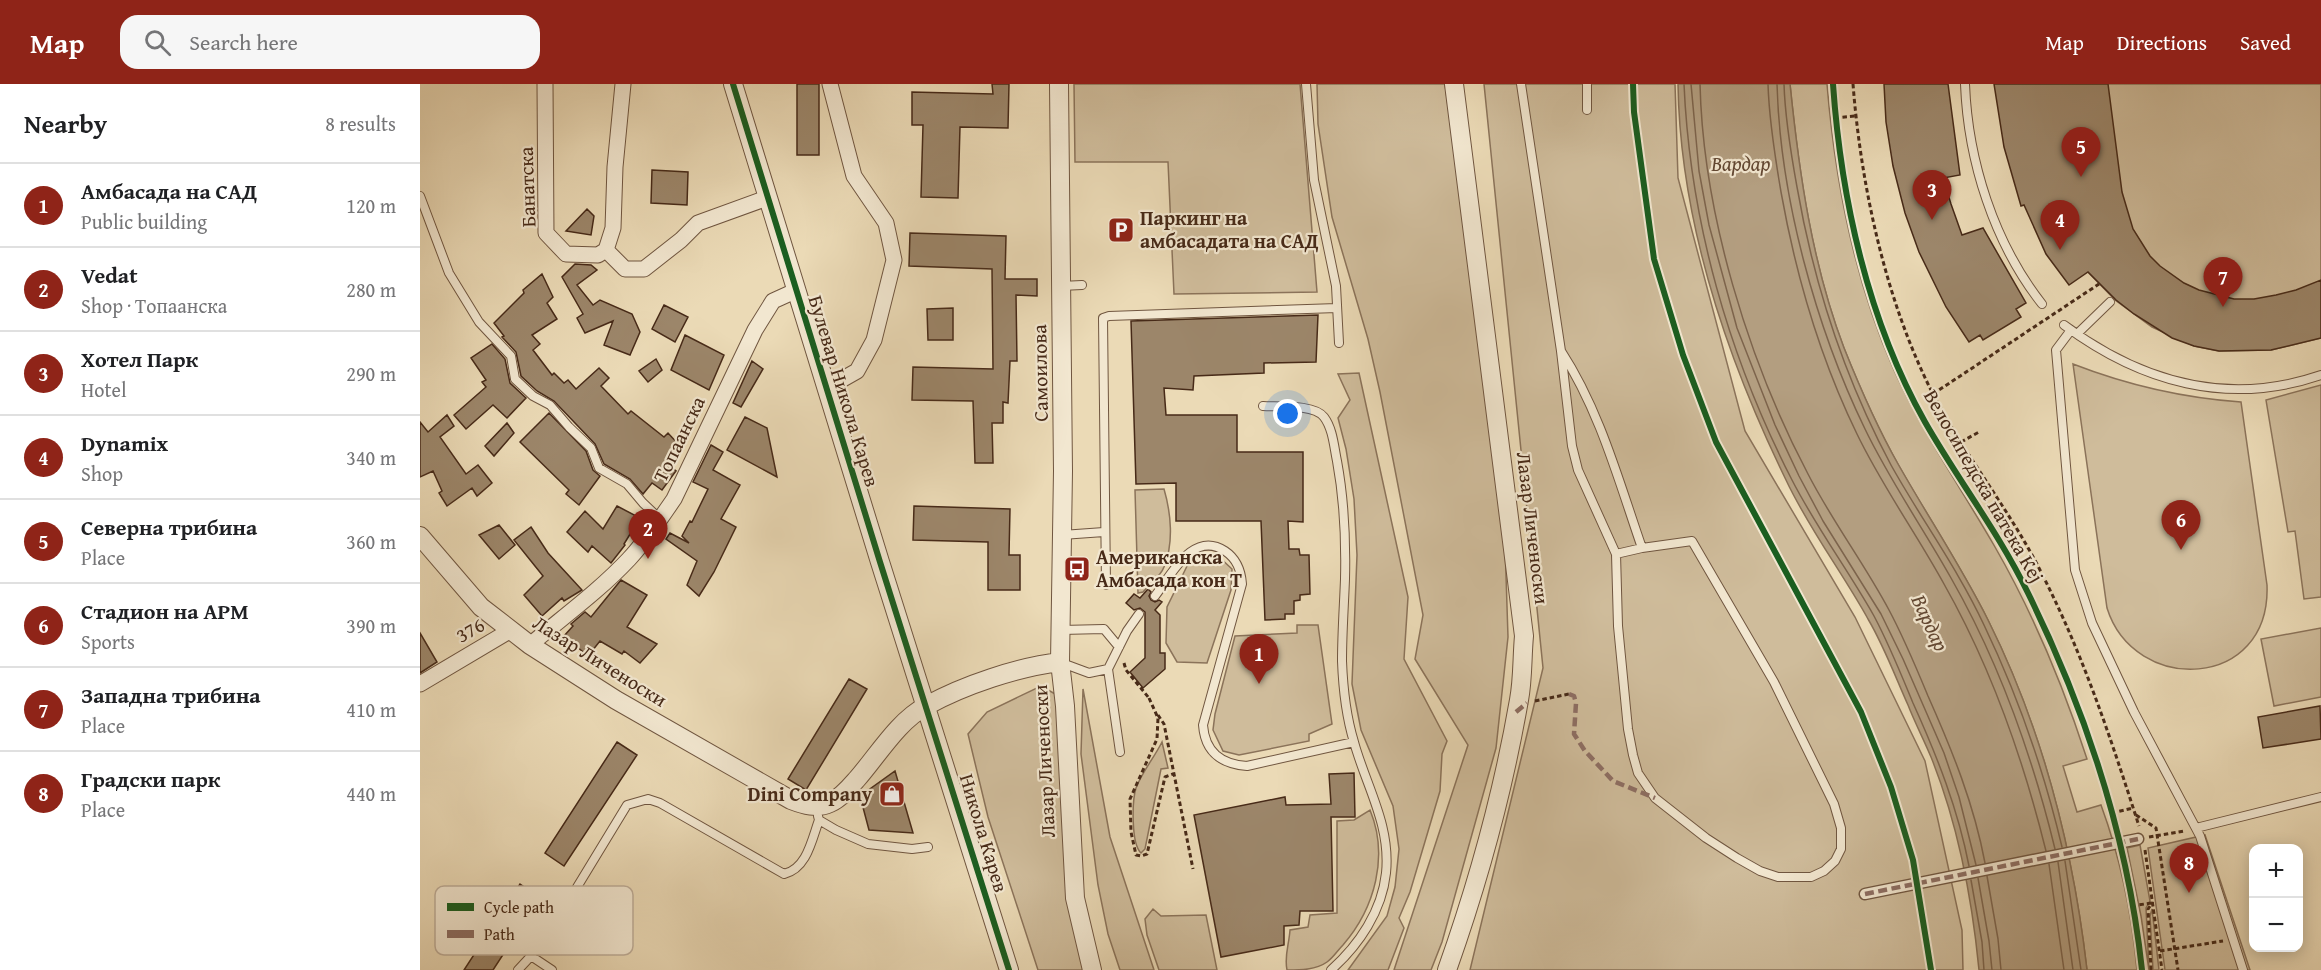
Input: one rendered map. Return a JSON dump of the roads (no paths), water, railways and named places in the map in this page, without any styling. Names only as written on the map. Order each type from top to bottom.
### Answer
[{"type":"street","name":"Банатска","points":[[545,84],[546,233],[566,254],[597,255],[606,250]]},
{"type":"street","points":[[623,84],[615,168],[613,228],[606,250],[626,269],[644,269],[681,240],[698,223],[767,198]]},
{"type":"street","name":"Булевар Никола Карев","points":[[733,84],[795,291],[926,706]]},
{"type":"street","points":[[827,388],[857,371],[874,340],[894,260],[886,223],[854,176],[830,84]]},
{"type":"street","name":"Самоилова","points":[[1059,84],[1062,535],[1060,662]]},
{"type":"street","name":"Лазар Личеноски","points":[[1447,970],[1493,822],[1519,698],[1524,636],[1454,84]]},
{"type":"street","name":"Топаанска","points":[[530,645],[599,587],[629,558],[660,519],[674,499],[755,330],[773,301],[795,291]]},
{"type":"street","name":"Лазар Личеноски","points":[[420,536],[481,608],[530,645],[616,700],[790,800],[817,813],[842,795],[902,727],[926,706],[986,682],[1042,664],[1060,662],[1075,898],[1092,970]]},
{"type":"street","name":"376","points":[[420,684],[511,630]]},
{"type":"street","name":"Никола Карев","points":[[926,706],[1009,970]]},
{"type":"street","points":[[1865,894],[2140,838]]},
{"type":"lane","points":[[1306,84],[1314,180],[1336,286],[1339,343]]},
{"type":"lane","points":[[1521,84],[1561,351],[1572,446],[1576,462],[1616,554],[1618,626],[1629,729],[1638,773],[1655,798],[1706,838],[1760,871],[1778,877],[1794,878],[1811,877],[1824,871],[1835,861],[1841,849],[1841,828],[1834,804],[1774,682],[1692,541],[1616,554]]},
{"type":"lane","points":[[1587,84],[1587,110]]},
{"type":"lane","points":[[1965,84],[1967,115],[1974,156],[1992,213],[2018,269],[2042,304]]},
{"type":"lane","points":[[420,196],[449,273],[479,322],[512,356],[515,380],[533,396],[550,405],[591,448],[599,468],[627,484],[660,519]]},
{"type":"lane","points":[[1061,286],[1082,285]]},
{"type":"lane","points":[[2110,302],[2056,350],[2075,570],[2092,623],[2134,712],[2196,828],[2243,970]]},
{"type":"lane","points":[[1106,585],[1103,318],[1337,308]]},
{"type":"lane","points":[[2064,325],[2143,370],[2196,386],[2257,390],[2321,375]]},
{"type":"lane","points":[[1561,351],[1578,378],[1592,410],[1642,548]]},
{"type":"lane","points":[[1263,406],[1298,407],[1317,411],[1325,419],[1330,429],[1342,495],[1345,553],[1342,661],[1348,717],[1354,742],[1380,814],[1386,846],[1386,874],[1375,914],[1364,933],[1331,970]]},
{"type":"lane","points":[[1062,535],[1104,532]]},
{"type":"lane","points":[[1155,596],[1184,558],[1196,547],[1215,546],[1231,555],[1237,563],[1242,584],[1203,725],[1206,743],[1220,759],[1235,765],[1247,766],[1354,742]]},
{"type":"lane","points":[[1120,752],[1108,669],[1127,631],[1139,614]]},
{"type":"lane","points":[[1062,630],[1104,629],[1119,647]]},
{"type":"lane","points":[[1060,662],[1089,673],[1108,669]]},
{"type":"lane","points":[[2196,828],[2321,797]]},
{"type":"lane","points":[[578,886],[627,805],[648,799],[660,803],[784,874],[793,872],[800,865],[817,813]]},
{"type":"lane","name":"Лазар Личеноски","points":[[817,813],[868,844],[912,849],[928,847]]},
{"type":"lane","points":[[518,970],[531,956],[552,970]]},
{"type":"water","name":"Вардар","points":[[1678,84],[1790,84],[1808,218],[1833,316],[1856,378],[1883,436],[1978,600],[2025,704],[2040,747],[2064,835],[2087,970],[1979,970],[1962,862],[1941,782],[1874,629],[1805,516],[1786,480],[1744,386],[1726,337],[1697,238],[1687,187]]},
{"type":"place","name":"Северна трибина","points":[[2081,177]]},
{"type":"place","name":"Хотел Парк","points":[[1932,220]]},
{"type":"place","name":"Паркинг на амбасадата на САД","points":[[1121,230]]},
{"type":"place","name":"Dynamix","points":[[2060,250]]},
{"type":"place","name":"Западна трибина","points":[[2223,307]]},
{"type":"place","name":"Стадион на АРМ","points":[[2181,550]]},
{"type":"place","name":"Vedat","points":[[648,559]]},
{"type":"place","name":"Американска Амбасада кон Т","points":[[1077,569]]},
{"type":"place","name":"Амбасада на САД","points":[[1259,684]]},
{"type":"place","name":"Dini Company","points":[[892,794]]},
{"type":"place","name":"Градски парк","points":[[2189,893]]}]
